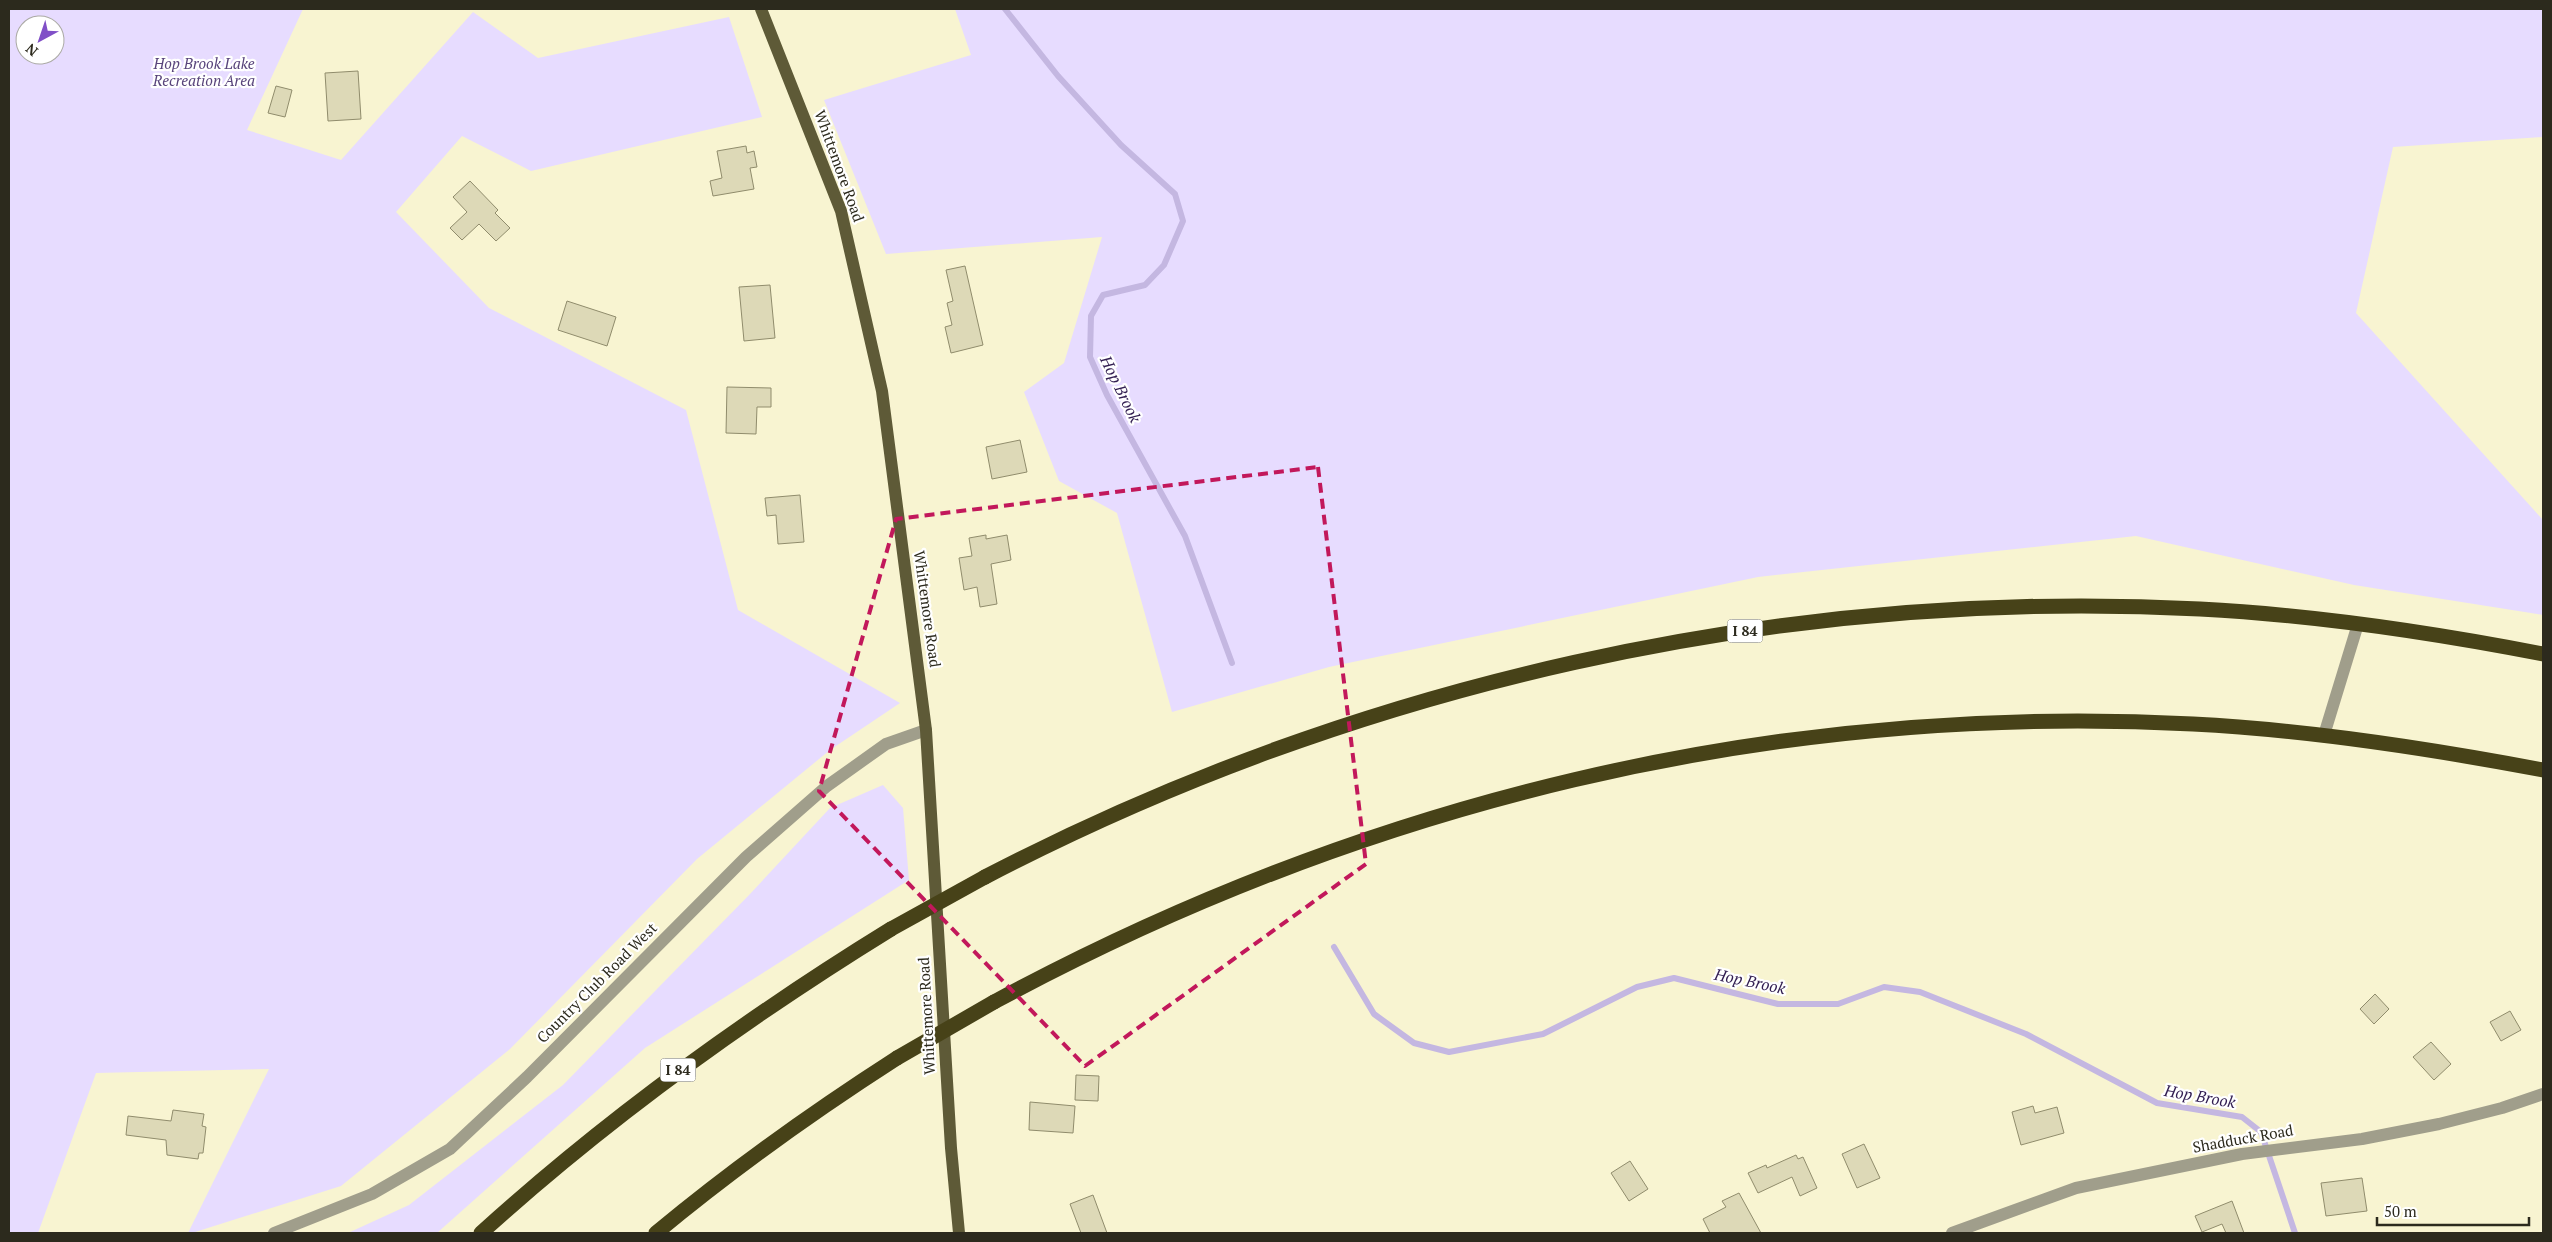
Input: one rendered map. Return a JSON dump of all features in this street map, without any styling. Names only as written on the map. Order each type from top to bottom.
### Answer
[{"type":"highway","name":"I 84","points":[[481,1233],[529,1190],[677,1071],[757,1014],[891,929],[985,877],[1068,836],[1171,790],[1259,755],[1351,722],[1461,690],[1625,651],[1721,634],[1820,622],[2006,608],[2199,609],[2358,624],[2475,641],[2543,654]]},
{"type":"highway","points":[[656,1233],[746,1161],[821,1107],[897,1058],[994,1002],[1129,933],[1214,895],[1299,862],[1476,804],[1650,762],[1741,746],[1832,735],[2009,722],[2194,724],[2324,735],[2456,754],[2543,770]]},
{"type":"main road","name":"Whittemore Road","points":[[761,9],[841,211],[882,390],[926,730],[951,1148],[959,1233]]},
{"type":"street","points":[[2324,735],[2358,624]]},
{"type":"street","name":"Country Club Road West","points":[[274,1233],[372,1194],[450,1149],[527,1077],[754,851],[827,786],[886,744],[926,730]]},
{"type":"street","name":"Shadduck Road","points":[[1952,1233],[2076,1188],[2242,1154],[2362,1139],[2439,1124],[2502,1108],[2543,1094]]},
{"type":"highlighted area","points":[[1318,467],[1366,864],[1085,1066],[819,791],[896,519]]},
{"type":"green space","name":"Hop Brook Lake Recreation Area","points":[[9,9],[303,9],[247,130],[341,160],[473,12],[538,58],[729,17],[762,117],[531,171],[462,136],[396,212],[489,308],[686,410],[738,610],[900,703],[830,750],[697,859],[510,1049],[341,1186],[188,1233],[269,1069],[96,1073],[38,1233],[9,1233]]},
{"type":"green space","points":[[955,9],[2543,9],[2543,137],[2393,147],[2356,313],[2543,520],[2543,615],[2354,585],[2136,536],[1758,577],[1329,667],[1172,712],[1117,513],[1059,481],[1024,392],[1064,363],[1102,237],[886,254],[824,100],[971,55]]},
{"type":"green space","points":[[883,785],[903,808],[909,880],[645,1048],[437,1233],[348,1233],[409,1205],[563,1085],[750,894],[830,808]]},
{"type":"building","points":[[358,71],[361,119],[328,121],[325,73]]},
{"type":"building","points":[[276,86],[292,90],[285,117],[268,113]]},
{"type":"building","points":[[746,146],[747,153],[754,151],[757,167],[750,168],[754,189],[713,196],[710,181],[722,178],[717,151]]},
{"type":"building","points":[[470,181],[498,210],[495,213],[510,228],[496,241],[479,224],[462,240],[450,228],[467,212],[453,197]]},
{"type":"building","points":[[965,266],[983,345],[951,353],[945,327],[952,325],[947,303],[953,301],[946,270]]},
{"type":"building","points":[[770,285],[775,338],[744,341],[739,287]]},
{"type":"building","points":[[567,301],[616,317],[607,346],[558,330]]},
{"type":"building","points":[[727,387],[771,388],[771,407],[757,407],[756,434],[726,433]]},
{"type":"building","points":[[1020,440],[1027,472],[992,479],[986,447]]},
{"type":"building","points":[[800,495],[804,542],[778,544],[776,515],[767,516],[765,498]]},
{"type":"building","points":[[986,535],[986,539],[1007,535],[1011,560],[991,564],[997,604],[980,607],[977,587],[964,590],[959,558],[972,556],[969,538]]},
{"type":"building","points":[[2375,994],[2389,1009],[2374,1024],[2360,1009]]},
{"type":"building","points":[[2510,1011],[2521,1030],[2501,1041],[2490,1022]]},
{"type":"building","points":[[2431,1042],[2451,1064],[2434,1080],[2413,1057]]},
{"type":"building","points":[[1076,1075],[1099,1076],[1098,1101],[1075,1100]]},
{"type":"building","points":[[1030,1102],[1075,1106],[1073,1133],[1029,1130]]},
{"type":"building","points":[[2033,1106],[2035,1113],[2057,1107],[2064,1133],[2021,1145],[2012,1112]]},
{"type":"building","points":[[173,1110],[204,1114],[202,1126],[206,1127],[203,1153],[199,1153],[198,1159],[167,1155],[166,1140],[126,1135],[128,1116],[171,1121]]},
{"type":"building","points":[[1864,1144],[1880,1178],[1857,1188],[1842,1154]]},
{"type":"building","points":[[1796,1155],[1798,1159],[1803,1157],[1817,1188],[1800,1196],[1792,1177],[1758,1193],[1748,1173],[1766,1165],[1767,1168]]},
{"type":"building","points":[[1630,1161],[1648,1189],[1629,1201],[1611,1173]]},
{"type":"building","points":[[2362,1178],[2367,1211],[2326,1216],[2321,1183]]},
{"type":"building","points":[[1739,1193],[1761,1233],[1710,1233],[1703,1219],[1726,1207],[1722,1201]]},
{"type":"building","points":[[1093,1195],[1107,1233],[1081,1233],[1070,1204]]},
{"type":"building","points":[[2232,1201],[2244,1233],[2226,1233],[2222,1224],[2202,1232],[2195,1216]]},
{"type":"waterway","name":"Hop Brook","points":[[1005,9],[1058,76],[1121,145],[1175,194],[1183,221],[1164,265],[1145,285],[1103,295],[1091,316],[1090,357],[1107,395],[1185,536],[1232,663]]},
{"type":"waterway","name":"Hop Brook","points":[[1334,947],[1374,1014],[1414,1043],[1449,1052],[1543,1034],[1637,987],[1674,978],[1778,1004],[1838,1004],[1884,987],[1920,992],[2026,1034],[2157,1103],[2242,1117],[2261,1132],[2295,1233]]}]
